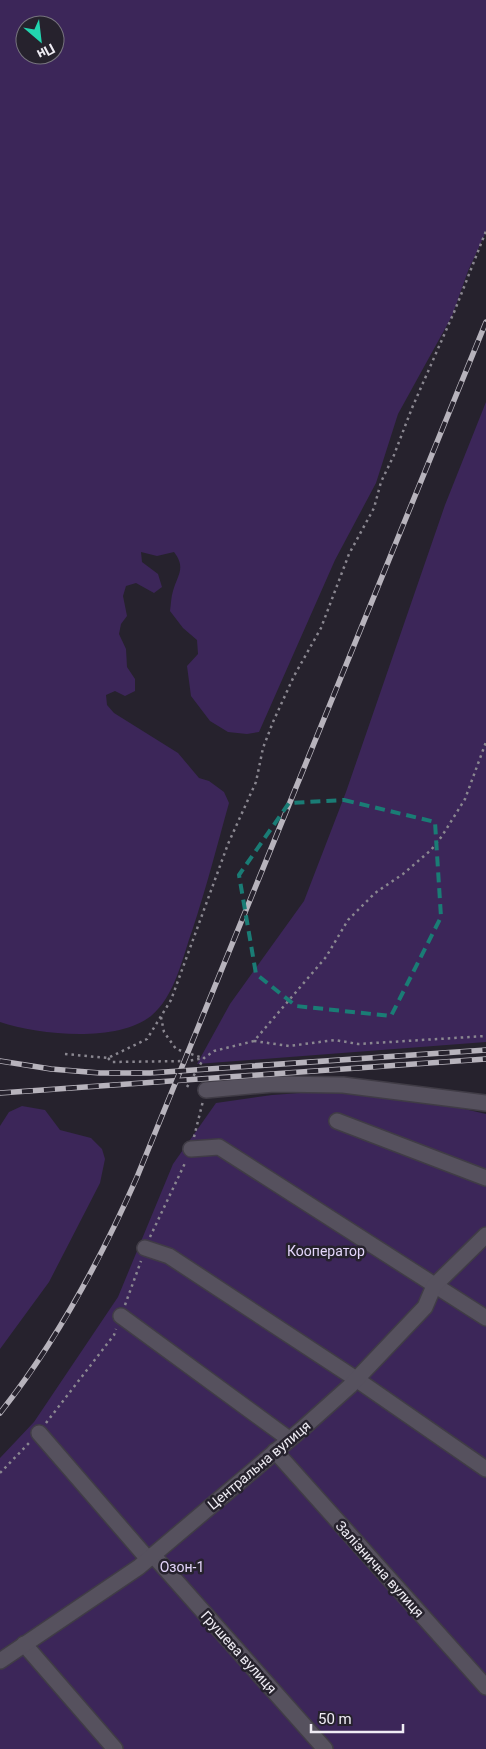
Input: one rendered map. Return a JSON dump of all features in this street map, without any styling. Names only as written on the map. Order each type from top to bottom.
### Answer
[{"type":"street","points":[[206,1090],[274,1084],[343,1085],[486,1103]]},
{"type":"street","points":[[337,1121],[486,1178]]},
{"type":"street","points":[[191,1149],[219,1147],[486,1318]]},
{"type":"street","name":"Центральна вулиця","points":[[0,1661],[131,1572],[356,1380],[425,1307],[434,1286],[486,1235]]},
{"type":"street","points":[[145,1248],[169,1256],[486,1469]]},
{"type":"street","points":[[121,1316],[288,1439]]},
{"type":"street","name":"Грушева вулиця","points":[[39,1433],[325,1749]]},
{"type":"street","name":"Залізнична вулиця","points":[[275,1451],[486,1687]]},
{"type":"street","points":[[24,1644],[115,1749]]},
{"type":"path","points":[[65,1054],[108,1058],[147,1039],[171,1000],[228,844],[256,782],[263,748],[273,722],[294,676],[321,628],[349,554],[374,508],[381,482],[455,310],[486,231]]},
{"type":"path","points":[[254,1041],[326,957],[348,920],[375,894],[403,874],[431,850],[442,836],[465,798],[486,742]]},
{"type":"path","points":[[161,1017],[164,1032],[176,1049],[204,1058]]},
{"type":"path","points":[[108,1058],[112,1062],[188,1061],[204,1058],[214,1051],[254,1041],[289,1046],[336,1040],[358,1044],[486,1036]]},
{"type":"path","points":[[188,1087],[204,1058]]},
{"type":"path","points":[[0,1473],[39,1433],[114,1335],[145,1248],[191,1149],[206,1090]]},
{"type":"highlighted area","points":[[344,800],[435,822],[441,917],[391,1016],[296,1006],[256,974],[239,875],[289,803]]},
{"type":"green space","points":[[0,0],[486,0],[486,232],[468,271],[452,316],[398,414],[376,483],[335,560],[259,732],[247,734],[228,732],[210,721],[191,696],[187,666],[198,654],[197,640],[183,628],[170,611],[172,593],[180,571],[180,562],[174,552],[157,556],[141,552],[142,562],[158,574],[162,587],[154,593],[136,583],[126,586],[123,596],[127,616],[121,624],[119,634],[126,649],[127,667],[135,679],[135,691],[125,696],[115,691],[106,695],[107,705],[114,713],[178,753],[199,778],[209,781],[224,792],[229,803],[197,915],[172,988],[159,1008],[151,1016],[136,1025],[119,1030],[77,1034],[16,1027],[0,1022]]},
{"type":"green space","points":[[486,402],[486,1042],[197,1064],[230,1004],[304,901],[346,792],[445,505]]},
{"type":"green space","points":[[328,1091],[430,1101],[486,1114],[486,1749],[0,1749],[0,1458],[34,1422],[118,1297],[173,1164],[216,1103],[272,1095]]},
{"type":"green space","points":[[22,1106],[45,1110],[60,1130],[91,1138],[102,1149],[105,1159],[100,1183],[49,1282],[0,1349],[0,1126],[9,1112]]},
{"type":"railway","points":[[0,1413],[40,1358],[76,1300],[108,1239],[137,1177],[486,322]]},
{"type":"railway","points":[[0,1061],[51,1069],[100,1073],[150,1073],[486,1050]]},
{"type":"railway","points":[[0,1093],[486,1059]]},
{"type":"park label","name":"Кооператор","points":[[326,1251]]},
{"type":"park label","name":"Озон-1","points":[[182,1567]]}]
